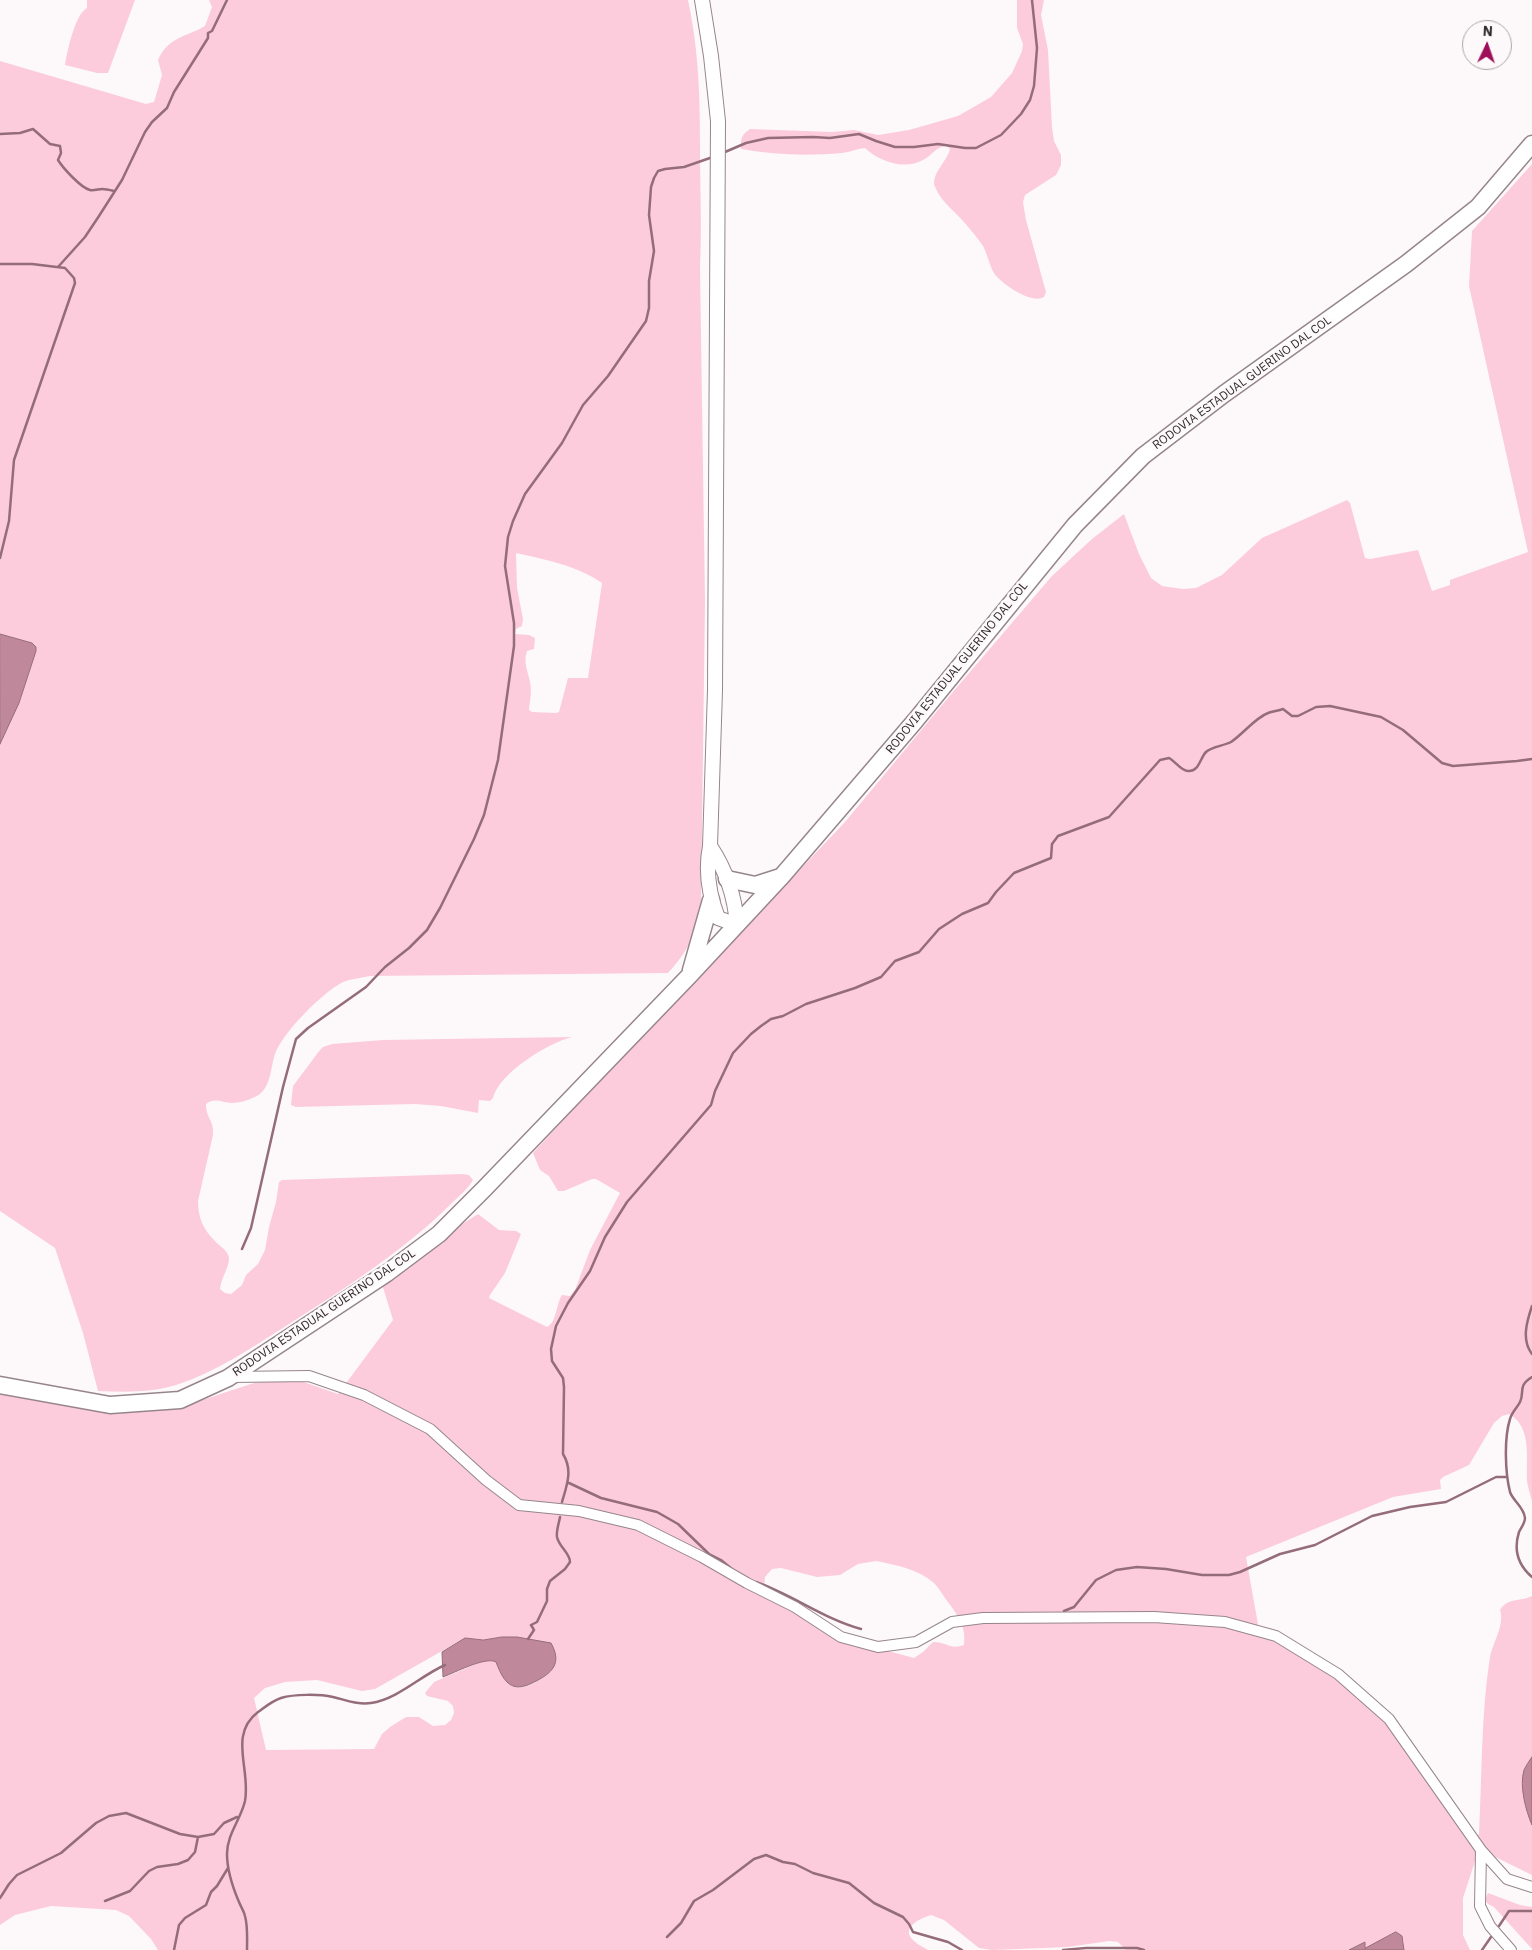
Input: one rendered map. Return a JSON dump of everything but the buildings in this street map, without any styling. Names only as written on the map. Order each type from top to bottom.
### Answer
[{"type":"main road","name":"RODOVIA ESTADUAL GUERINO DAL COL","points":[[0,1385],[110,1405],[180,1400],[228,1378],[387,1273],[439,1234],[690,975],[782,876],[915,721],[1075,525],[1144,456],[1224,394],[1406,264],[1478,206],[1532,144]]},
{"type":"main road","points":[[727,878],[755,885],[782,876]]},
{"type":"main road","points":[[690,975],[711,900]]},
{"type":"street","points":[[702,0],[711,56],[718,121],[715,680],[710,846],[707,863],[711,900],[718,918],[737,925],[735,903],[727,878],[718,857],[710,846]]},
{"type":"street","points":[[228,1378],[309,1376],[364,1395],[430,1430],[486,1480],[519,1505],[579,1511],[638,1525],[795,1607],[841,1637],[878,1647],[916,1642],[952,1622],[983,1618],[1163,1618],[1225,1622],[1276,1636],[1338,1674],[1389,1719],[1480,1850],[1507,1879],[1532,1887]]},
{"type":"street","points":[[1480,1850],[1480,1906],[1490,1926],[1511,1950]]},
{"type":"shaded area","points":[[87,0],[135,0],[108,73],[97,73],[65,65],[75,25],[87,8]]},
{"type":"shaded area","points":[[209,0],[688,0],[697,56],[700,110],[700,267],[705,602],[701,904],[694,933],[681,957],[668,973],[370,976],[343,982],[334,987],[294,1024],[279,1045],[269,1080],[261,1093],[251,1099],[239,1102],[216,1101],[206,1104],[213,1135],[198,1207],[200,1217],[207,1232],[225,1250],[229,1258],[220,1289],[225,1293],[231,1294],[242,1285],[246,1275],[258,1264],[265,1250],[279,1182],[282,1180],[462,1174],[469,1175],[473,1180],[464,1192],[434,1220],[394,1253],[330,1298],[233,1359],[191,1380],[166,1388],[118,1392],[98,1391],[83,1333],[55,1248],[0,1211],[0,744],[19,703],[36,651],[32,643],[0,634],[0,61],[146,104],[154,102],[162,75],[158,60],[162,52],[172,42],[205,26],[212,7]],"holes":[[[516,553],[571,567],[602,583],[588,678],[568,678],[559,712],[556,713],[532,712],[529,710],[531,689],[526,659],[527,651],[534,649],[535,638],[529,635],[515,634],[516,629],[522,626],[523,619],[517,588]]]},
{"type":"shaded area","points":[[1017,0],[1044,0],[1041,15],[1048,50],[1052,127],[1054,141],[1061,155],[1061,165],[1056,175],[1025,195],[1023,202],[1026,220],[1046,292],[1044,297],[1039,299],[1026,296],[1013,290],[997,277],[981,244],[938,193],[934,182],[949,153],[950,149],[946,146],[939,148],[923,160],[908,164],[885,161],[865,148],[842,153],[804,155],[766,153],[741,149],[742,137],[750,129],[832,132],[854,130],[878,135],[909,130],[958,116],[991,97],[1012,73],[1022,51],[1023,44],[1017,28]]},
{"type":"shaded area","points":[[1532,164],[1532,1501],[1527,1481],[1525,1434],[1521,1426],[1509,1414],[1502,1416],[1494,1423],[1469,1465],[1440,1480],[1441,1489],[1393,1497],[1246,1557],[1259,1630],[1346,1685],[1379,1717],[1379,1714],[1472,1834],[1478,1836],[1487,1678],[1491,1651],[1501,1622],[1500,1610],[1510,1601],[1532,1596],[1532,1757],[1524,1771],[1522,1783],[1527,1811],[1532,1825],[1532,1875],[1487,1853],[1476,1858],[1463,1898],[1463,1935],[1470,1950],[1404,1950],[1403,1939],[1393,1933],[1365,1949],[1365,1942],[1349,1950],[1126,1950],[1118,1942],[1109,1941],[1068,1947],[992,1950],[979,1948],[944,1920],[931,1915],[913,1924],[909,1932],[917,1944],[928,1950],[158,1950],[151,1939],[129,1916],[116,1910],[51,1906],[15,1915],[0,1925],[0,1394],[51,1402],[184,1406],[254,1383],[295,1379],[338,1394],[393,1320],[382,1284],[456,1228],[478,1214],[499,1230],[516,1231],[521,1234],[505,1273],[489,1298],[547,1327],[550,1325],[555,1317],[562,1295],[570,1296],[575,1290],[590,1250],[620,1193],[596,1179],[564,1191],[558,1191],[549,1176],[540,1170],[533,1153],[845,822],[1052,576],[1092,539],[1124,514],[1139,554],[1151,578],[1162,586],[1183,589],[1196,588],[1222,575],[1262,538],[1347,500],[1350,503],[1365,558],[1370,559],[1418,550],[1432,591],[1450,585],[1450,580],[1528,552],[1469,286],[1472,231]],"holes":[[[876,1561],[914,1571],[934,1583],[960,1620],[964,1634],[964,1645],[955,1647],[933,1642],[914,1658],[888,1651],[855,1647],[834,1638],[764,1588],[765,1577],[772,1569],[781,1568],[817,1577],[840,1575],[858,1564]],[[502,1637],[536,1682],[528,1686],[516,1687],[506,1681],[496,1662],[491,1659],[483,1661],[434,1682],[425,1693],[427,1696],[448,1701],[453,1706],[454,1713],[451,1720],[445,1725],[433,1726],[419,1717],[406,1717],[382,1734],[374,1749],[266,1750],[254,1698],[265,1688],[285,1682],[317,1680],[362,1691],[375,1689],[465,1638],[483,1640]]]},
{"type":"shaded area","points":[[0,634],[32,643],[36,647],[36,651],[19,703],[0,744]]},
{"type":"shaded area","points":[[572,1037],[538,1052],[514,1069],[497,1088],[490,1101],[479,1100],[478,1113],[441,1106],[415,1104],[296,1107],[291,1105],[293,1086],[320,1050],[332,1044],[383,1040]]},
{"type":"shaded area","points":[[517,1637],[551,1643],[556,1655],[555,1665],[549,1673],[538,1680],[517,1687],[507,1682],[496,1662],[491,1661],[478,1663],[443,1677],[442,1652],[465,1638],[483,1640]]},
{"type":"shaded area","points":[[1532,1757],[1532,1825],[1522,1783],[1524,1770]]},
{"type":"shaded area","points":[[1488,1893],[1520,1905],[1532,1907],[1532,1949],[1494,1907],[1488,1904],[1485,1900]]},
{"type":"shaded area","points":[[1396,1932],[1402,1936],[1404,1950],[1349,1950],[1365,1942],[1365,1948]]},
{"type":"waterway","points":[[58,267],[85,237],[122,180],[145,132],[152,122],[167,108],[174,92],[208,38],[208,33],[212,31],[227,0]]},
{"type":"waterway","points":[[725,152],[746,143],[768,138],[830,138],[859,134],[895,147],[938,144],[976,148],[1001,135],[1021,114],[1030,100],[1034,86],[1037,48],[1032,0]]},
{"type":"waterway","points":[[0,134],[20,133],[33,129],[50,144],[60,146],[61,153],[58,160],[82,186],[91,190],[104,189],[114,191]]},
{"type":"waterway","points":[[242,1249],[251,1228],[283,1087],[296,1039],[308,1028],[366,987],[385,967],[409,948],[427,930],[474,839],[484,815],[498,760],[514,646],[514,623],[505,566],[508,537],[513,521],[525,494],[562,443],[583,405],[608,376],[646,321],[649,308],[649,281],[654,251],[649,215],[651,187],[654,178],[658,171],[684,167],[710,158]]},
{"type":"waterway","points":[[0,264],[32,264],[65,268],[74,278],[75,283],[14,460],[9,521],[0,558]]},
{"type":"waterway","points":[[562,1502],[567,1484],[568,1466],[563,1454],[563,1378],[552,1361],[551,1349],[556,1326],[568,1303],[590,1271],[605,1237],[627,1202],[711,1105],[715,1091],[733,1053],[761,1026],[771,1019],[783,1016],[806,1004],[855,988],[881,977],[895,961],[919,952],[939,929],[962,914],[988,903],[1014,873],[1051,858],[1052,844],[1058,836],[1109,817],[1160,760],[1169,758],[1183,769],[1192,771],[1197,767],[1208,750],[1231,742],[1263,715],[1270,712],[1283,709],[1292,716],[1298,716],[1316,707],[1330,706],[1381,717],[1403,730],[1442,763],[1453,766],[1532,759]]},
{"type":"waterway","points":[[1532,1306],[1526,1337],[1532,1354]]},
{"type":"waterway","points":[[1532,1377],[1524,1383],[1520,1402],[1510,1419],[1506,1455],[1510,1492],[1523,1511],[1525,1518],[1517,1539],[1518,1557],[1523,1568],[1532,1577]]},
{"type":"waterway","points":[[1064,1611],[1074,1607],[1096,1580],[1116,1570],[1137,1567],[1166,1569],[1202,1575],[1229,1575],[1280,1554],[1315,1545],[1372,1516],[1410,1507],[1446,1502],[1496,1477],[1507,1477]]},
{"type":"waterway","points":[[569,1483],[601,1498],[657,1512],[678,1524],[709,1554],[721,1560],[732,1569]]},
{"type":"waterway","points":[[528,1639],[534,1630],[531,1625],[537,1622],[547,1601],[547,1589],[550,1581],[565,1569],[570,1562],[557,1537],[560,1517]]},
{"type":"waterway","points":[[756,1582],[783,1593],[847,1625],[861,1629]]},
{"type":"waterway","points":[[247,1950],[246,1920],[231,1879],[227,1854],[229,1840],[245,1801],[246,1789],[242,1742],[244,1731],[249,1721],[269,1704],[286,1697],[321,1695],[361,1703],[381,1701],[445,1665]]},
{"type":"waterway","points":[[0,1898],[17,1875],[61,1853],[96,1823],[109,1816],[126,1813],[180,1834],[198,1837],[214,1834],[224,1823],[237,1817]]},
{"type":"waterway","points":[[105,1901],[130,1891],[149,1871],[157,1867],[178,1864],[188,1860],[195,1852],[198,1837]]},
{"type":"waterway","points":[[667,1937],[681,1923],[694,1901],[713,1890],[754,1859],[766,1855],[783,1862],[795,1864],[813,1873],[849,1883],[874,1903],[903,1917],[913,1932],[948,1942],[962,1950]]},
{"type":"waterway","points":[[174,1950],[179,1925],[185,1918],[206,1905],[211,1892],[228,1868]]},
{"type":"waterway","points":[[1499,1926],[1509,1911],[1532,1911]]},
{"type":"waterway","points":[[1482,1950],[1491,1937]]},
{"type":"waterway","points":[[1063,1950],[1086,1948],[1137,1948],[1144,1950]]}]
